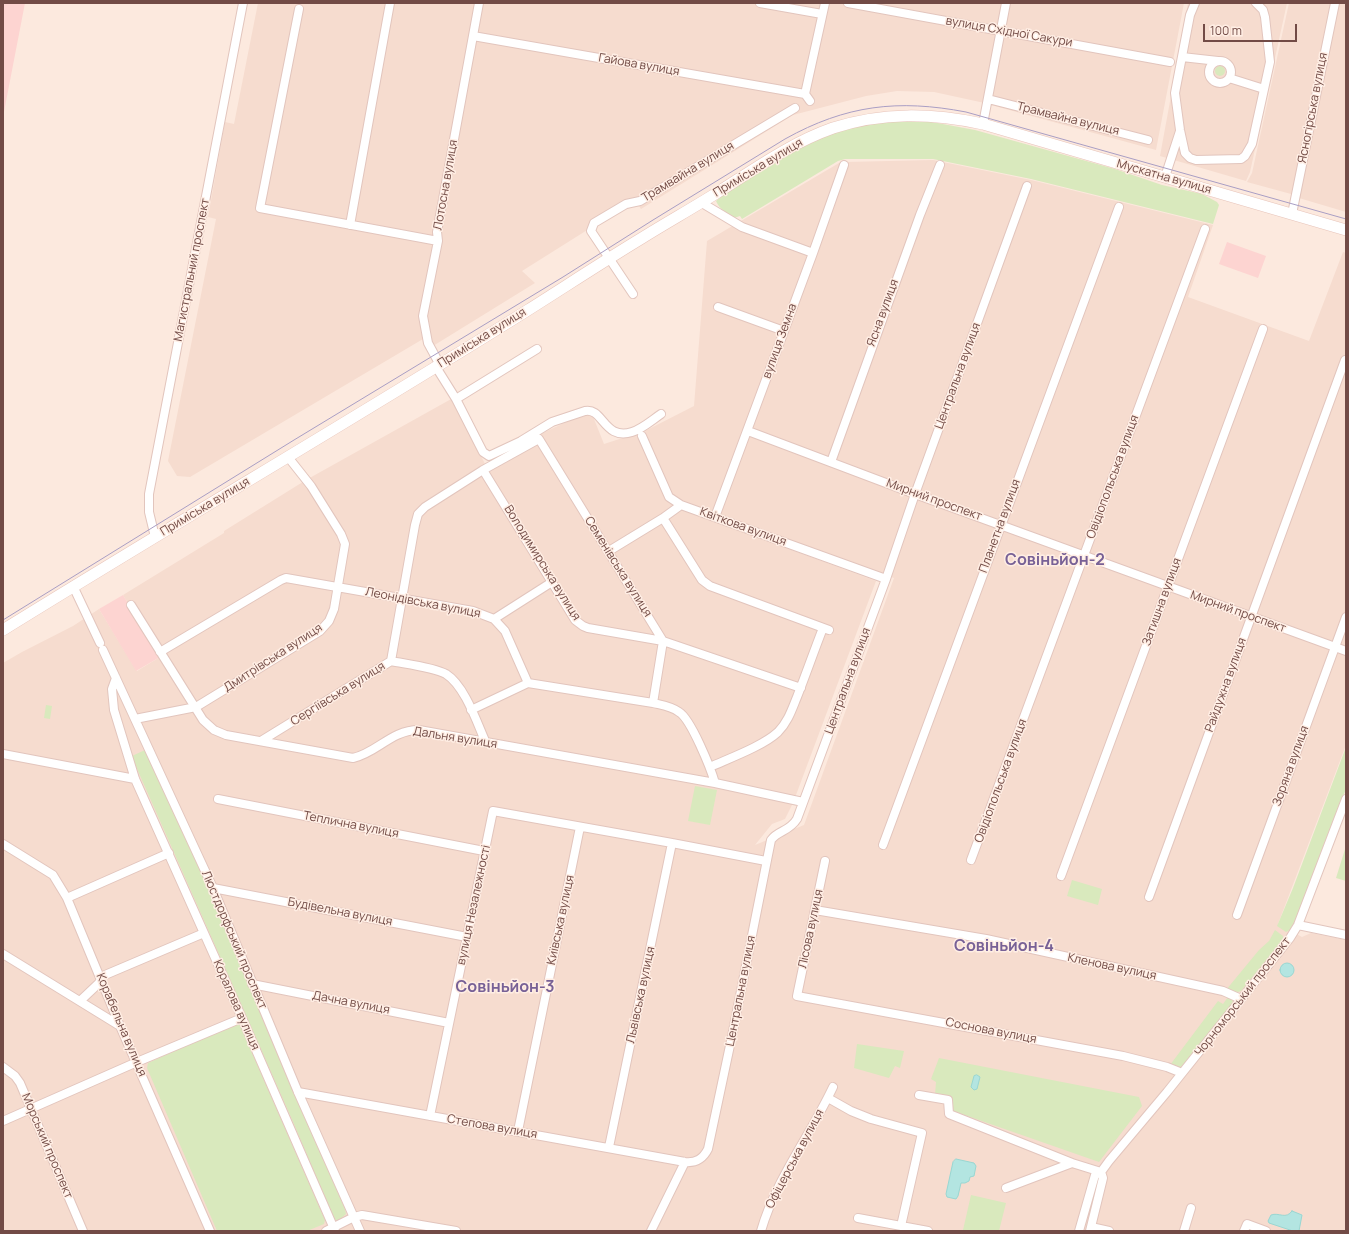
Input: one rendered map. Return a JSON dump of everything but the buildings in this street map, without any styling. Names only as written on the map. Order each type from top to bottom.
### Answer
[{"type":"street","name":"Магистральний проспект","points":[[155,537],[149,512],[149,494],[243,3]]},
{"type":"street","points":[[350,225],[390,3]]},
{"type":"street","name":"Лотосна вулиця","points":[[479,3],[437,232],[438,241],[423,316],[428,343],[438,366],[483,452],[489,456],[521,441],[552,422],[585,411],[590,410],[594,412],[611,430],[621,434],[631,433],[661,414]]},
{"type":"street","points":[[760,3],[822,14],[824,3]]},
{"type":"street","name":"вулиця Східної Сакури","points":[[848,3],[1170,62]]},
{"type":"street","points":[[983,124],[1006,3]]},
{"type":"street","points":[[1195,3],[1190,15],[1175,93],[1185,153],[1190,158],[1196,160],[1232,160],[1245,156],[1252,144],[1270,62],[1265,17],[1263,10],[1256,3]]},
{"type":"street","name":"Ясногірська вулиця","points":[[1292,214],[1335,3]]},
{"type":"street","points":[[299,9],[260,208],[438,241]]},
{"type":"street","name":"Гайова вулиця","points":[[473,36],[807,98],[822,14]]},
{"type":"street","points":[[1182,57],[1219,61],[1226,62],[1229,65],[1231,72],[1227,81],[1220,82],[1213,80],[1211,77],[1211,67],[1219,61]]},
{"type":"street","points":[[1229,78],[1264,89]]},
{"type":"street","name":"Трамвайна вулиця","points":[[988,99],[1148,140]]},
{"type":"street","name":"Трамвайна вулиця","points":[[609,258],[591,231],[594,223],[626,204],[640,201],[795,108]]},
{"type":"street","name":"Приміська вулиця","points":[[3,630],[73,586],[438,366],[609,258],[702,203],[786,150],[818,134],[834,128],[873,119],[904,115],[930,115],[953,117],[983,124]]},
{"type":"street","name":"Мускатна вулиця","points":[[983,124],[1346,230]]},
{"type":"street","points":[[1165,177],[1180,130]]},
{"type":"street","name":"вулиця Земна","points":[[715,517],[844,165]]},
{"type":"street","name":"Ясна вулиця","points":[[830,462],[917,222],[940,166]]},
{"type":"street","name":"Центральна вулиця","points":[[685,1162],[701,1159],[708,1149],[771,840],[773,837],[793,825],[803,802],[886,579],[915,494],[1027,186]]},
{"type":"street","points":[[702,203],[742,227],[813,253]]},
{"type":"street","name":"Планетна вулиця","points":[[882,845],[1119,207]]},
{"type":"street","name":"Овідіопольська вулиця","points":[[972,860],[1205,229]]},
{"type":"street","points":[[609,258],[634,294]]},
{"type":"street","points":[[718,308],[784,331]]},
{"type":"street","name":"Затишна вулиця","points":[[1061,876],[1263,329]]},
{"type":"street","points":[[456,399],[537,349]]},
{"type":"street","name":"Райдужна вулиця","points":[[1149,897],[1345,360]]},
{"type":"street","name":"Мирний проспект","points":[[748,430],[915,494],[1001,524],[1346,651]]},
{"type":"street","points":[[608,551],[663,518],[681,505],[669,497],[642,436]]},
{"type":"street","name":"Сергіївська вулиця","points":[[261,741],[391,661],[401,598],[418,514],[425,507],[484,470],[539,439]]},
{"type":"street","name":"Семенівська вулиця","points":[[539,439],[663,641]]},
{"type":"street","name":"Дмитрівська вулиця","points":[[135,719],[196,707],[320,631],[329,621],[338,587],[345,544],[312,486],[288,457]]},
{"type":"street","name":"Володимирська вулиця","points":[[484,470],[575,620],[583,626],[663,641],[801,688]]},
{"type":"street","name":"Квіткова вулиця","points":[[681,505],[886,579]]},
{"type":"street","points":[[663,518],[702,580],[710,586],[826,629],[789,717],[778,732],[758,744],[710,767]]},
{"type":"street","name":"Леонідівська вулиця","points":[[160,652],[281,580],[292,578],[473,611],[494,619],[505,631],[528,682]]},
{"type":"street","points":[[494,619],[552,582]]},
{"type":"street","name":"Люстдорфський проспект","points":[[73,586],[213,888],[298,1092],[360,1231]]},
{"type":"street","name":"Дальня вулиця","points":[[131,605],[203,720],[214,730],[226,735],[353,758],[360,756],[397,734],[410,730],[419,730],[715,783],[803,802]]},
{"type":"street","name":"Зоряна вулиця","points":[[1237,915],[1346,617]]},
{"type":"street","points":[[653,703],[663,641]]},
{"type":"street","points":[[391,661],[437,670],[445,674],[458,686],[486,743]]},
{"type":"street","name":"Коралова вулиця","points":[[116,678],[112,689],[114,710],[135,780],[242,1018],[332,1230]]},
{"type":"street","points":[[471,710],[528,682],[653,703],[674,709],[684,716],[710,767],[715,783]]},
{"type":"street","points":[[3,754],[135,780]]},
{"type":"street","name":"Теплична вулиця","points":[[218,799],[484,851]]},
{"type":"street","name":"Чорноморський проспект","points":[[1079,1231],[1095,1175],[1100,1172],[1182,1074],[1290,938],[1298,925],[1346,799]]},
{"type":"street","name":"вулиця Незалежності","points":[[430,1116],[493,811],[580,827]]},
{"type":"street","points":[[580,827],[766,861]]},
{"type":"street","name":"Київська вулиця","points":[[518,1131],[580,827]]},
{"type":"street","name":"Львівська вулиця","points":[[609,1147],[672,843]]},
{"type":"street","name":"Корабельна вулиця","points":[[3,844],[53,875],[67,898],[120,1026],[210,1231]]},
{"type":"street","points":[[67,898],[169,853]]},
{"type":"street","name":"Лісова вулиця","points":[[797,996],[825,861]]},
{"type":"street","name":"Будівельна вулиця","points":[[213,888],[467,937]]},
{"type":"street","name":"Кленова вулиця","points":[[815,910],[986,939],[1223,991],[1241,999]]},
{"type":"street","points":[[1298,925],[1346,935]]},
{"type":"street","points":[[80,1001],[105,975],[204,933]]},
{"type":"street","points":[[3,954],[120,1026]]},
{"type":"street","name":"Дачна вулиця","points":[[252,984],[449,1023]]},
{"type":"street","name":"Соснова вулиця","points":[[797,996],[1122,1056],[1167,1067],[1182,1074]]},
{"type":"street","points":[[3,1121],[242,1018]]},
{"type":"street","name":"Морський проспект","points":[[3,1067],[15,1076],[20,1083],[83,1231]]},
{"type":"street","name":"Офіцерська вулиця","points":[[761,1231],[766,1212],[782,1180],[833,1087]]},
{"type":"street","name":"Степова вулиця","points":[[298,1092],[609,1147],[685,1162]]},
{"type":"street","points":[[919,1095],[948,1100],[949,1114],[1072,1163],[1100,1172],[1103,1178],[1091,1229],[1109,1231]]},
{"type":"street","points":[[828,1098],[851,1111],[871,1119],[922,1133],[901,1226]]},
{"type":"street","points":[[652,1231],[685,1162]]},
{"type":"street","points":[[1006,1188],[1072,1163]]},
{"type":"street","points":[[1184,1231],[1191,1208]]},
{"type":"street","points":[[332,1230],[354,1217],[362,1215],[456,1231]]},
{"type":"street","points":[[858,1218],[928,1231]]},
{"type":"street","points":[[1246,1227],[1266,1231]]},
{"type":"shaded area","points":[[3,3],[25,3],[3,117]]},
{"type":"shaded area","points":[[258,3],[1184,3],[1156,150],[980,102],[934,92],[897,91],[866,96],[793,115],[641,209],[635,200],[522,271],[535,283],[433,346],[423,339],[190,477],[177,476],[168,461],[216,219],[208,217],[225,122],[234,124]]},
{"type":"shaded area","points":[[1188,3],[1287,3],[1250,172],[1246,181],[1160,156]]},
{"type":"shaded area","points":[[1289,3],[1346,3],[1346,212],[1299,198],[1291,194],[1247,182],[1252,173]]},
{"type":"shaded area","points":[[933,160],[1031,180],[1213,225],[1188,297],[1309,341],[1343,252],[1346,253],[1346,745],[1278,924],[1302,937],[1311,933],[1346,940],[1346,1231],[3,1231],[3,663],[73,626],[99,609],[137,671],[160,657],[123,595],[224,533],[224,531],[306,480],[453,398],[485,464],[547,431],[573,419],[592,414],[604,444],[638,433],[669,503],[683,510],[876,581],[793,803],[785,819],[772,824],[755,845],[804,825],[894,578],[676,499],[672,496],[645,431],[694,406],[707,241],[839,163]]},
{"type":"shaded area","points":[[1227,242],[1266,256],[1258,278],[1219,264]]},
{"type":"shaded area","points":[[123,595],[160,657],[136,671],[99,609]]},
{"type":"green space","points":[[1220,66],[1225,71],[1220,76],[1215,71]]},
{"type":"green space","points":[[904,121],[932,122],[975,130],[1115,169],[1162,185],[1202,194],[1217,202],[1219,205],[1213,224],[1031,179],[933,159],[845,159],[838,161],[742,219],[740,216],[734,218],[726,213],[716,201],[724,194],[803,146],[837,130],[878,123]]},
{"type":"green space","points":[[46,705],[52,706],[50,719],[44,718]]},
{"type":"green space","points":[[1346,747],[1346,789],[1296,920],[1290,930],[1286,932],[1277,926],[1293,888]]},
{"type":"green space","points":[[145,750],[195,857],[282,1065],[345,1209],[346,1214],[338,1221],[334,1219],[293,1122],[134,762],[132,756]]},
{"type":"green space","points":[[695,786],[717,790],[710,825],[688,821]]},
{"type":"green space","points":[[1346,846],[1346,881],[1336,878]]},
{"type":"green space","points":[[1072,880],[1102,889],[1098,905],[1067,896]]},
{"type":"green space","points":[[1275,930],[1283,936],[1283,940],[1241,991],[1226,990],[1259,950],[1269,941]]},
{"type":"green space","points":[[1228,997],[1232,999],[1233,1002],[1184,1066],[1176,1068],[1170,1065],[1218,1001],[1223,1004]]},
{"type":"green space","points":[[234,1024],[240,1025],[325,1220],[324,1224],[307,1231],[217,1231],[147,1068],[148,1063]]},
{"type":"green space","points":[[857,1044],[904,1051],[900,1068],[895,1066],[889,1078],[854,1068]]},
{"type":"green space","points":[[939,1058],[1139,1097],[1142,1106],[1099,1162],[953,1111],[949,1096],[935,1095],[936,1082],[931,1079]]},
{"type":"green space","points":[[971,1195],[1006,1203],[999,1231],[963,1230]]},
{"type":"water","points":[[1287,963],[1292,965],[1294,970],[1292,975],[1287,977],[1282,975],[1280,970],[1282,965]]},
{"type":"water","points":[[977,1075],[980,1077],[977,1089],[974,1090],[971,1087],[974,1076]]},
{"type":"water","points":[[956,1159],[974,1163],[976,1166],[974,1176],[970,1177],[969,1181],[961,1183],[956,1199],[947,1197],[946,1194],[953,1162]]},
{"type":"water","points":[[1292,1211],[1302,1215],[1299,1231],[1293,1231],[1269,1223],[1268,1221],[1271,1215],[1287,1215]]},
{"type":"tram line","points":[[3,620],[294,440],[563,277],[785,139],[829,119],[851,112],[895,106],[918,106],[966,112],[1346,219]]},
{"type":"district","name":"Совіньйон-2","points":[[1055,561]]},
{"type":"district","name":"Совіньйон-4","points":[[1004,947]]},
{"type":"district","name":"Совіньйон-3","points":[[505,988]]}]
